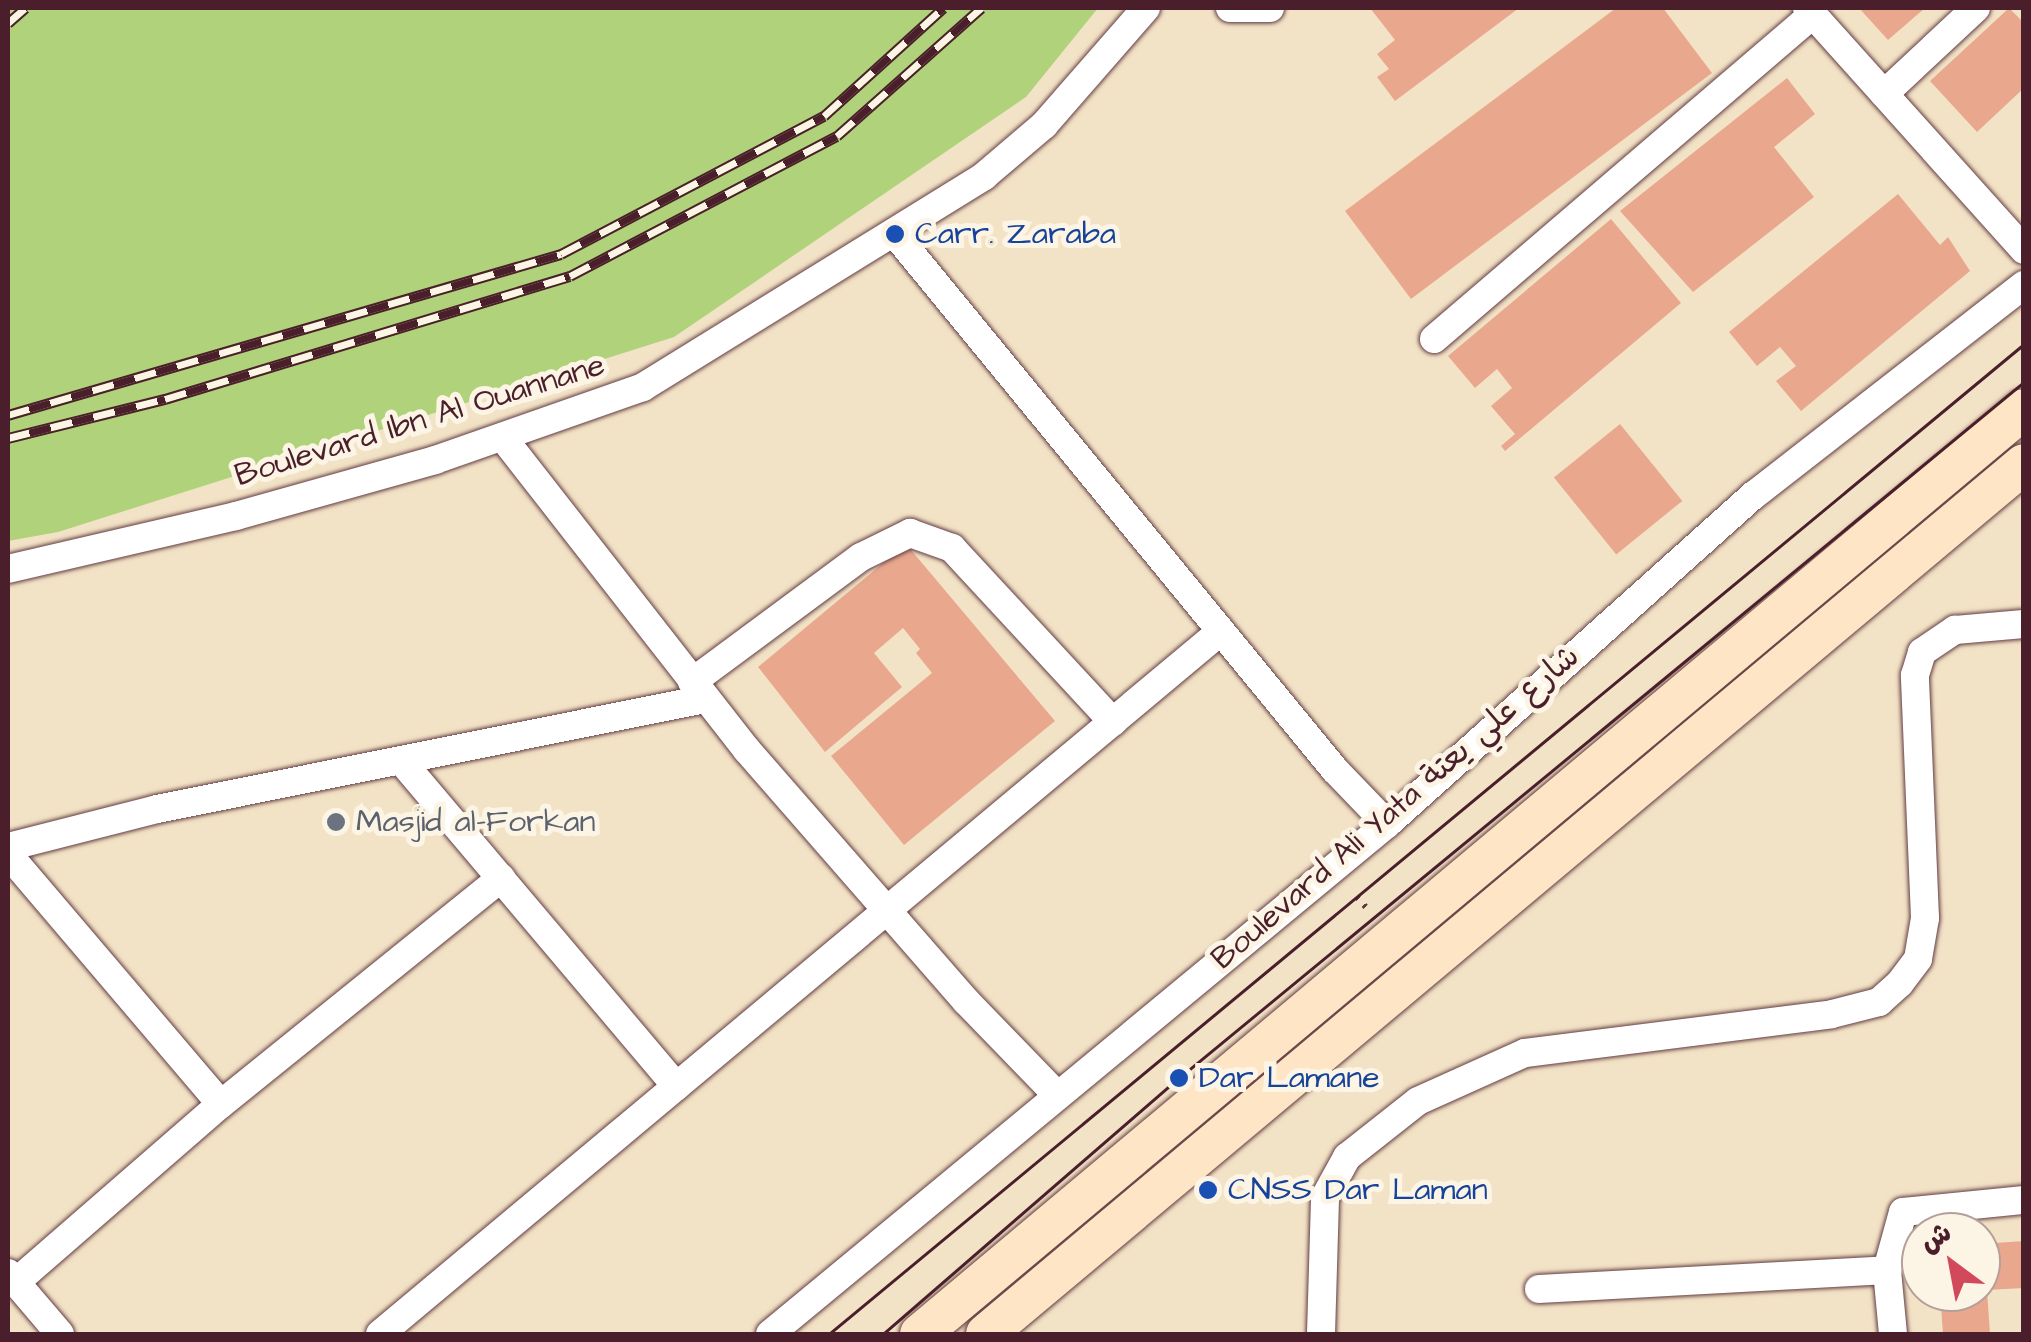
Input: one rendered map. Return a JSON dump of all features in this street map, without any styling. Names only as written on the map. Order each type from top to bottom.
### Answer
[{"type":"main road","points":[[920,1334],[2024,409]]},
{"type":"main road","points":[[986,1334],[2024,464]]},
{"type":"main road","points":[[1037,1334],[1038,1290]]},
{"type":"street","name":"Boulevard Ibn Al Ouannane","points":[[8,569],[236,516],[504,439],[643,387],[896,234],[984,176],[1044,124],[1146,8]]},
{"type":"street","points":[[1230,8],[1270,8]]},
{"type":"street","points":[[1884,94],[1976,8]]},
{"type":"street","points":[[1434,338],[1810,11],[2024,250]]},
{"type":"street","points":[[896,234],[1221,631],[1386,824]]},
{"type":"street","name":"Boulevard Ali Yata شارع علي يعتة","points":[[770,1334],[1386,824],[1754,495],[2024,285]]},
{"type":"street","points":[[504,439],[698,691],[889,915],[1056,1094]]},
{"type":"street","points":[[8,847],[173,806],[404,764],[698,691],[861,557],[910,533],[952,548],[1112,722]]},
{"type":"street","points":[[1321,1334],[1325,1198],[1347,1157],[1418,1101],[1525,1053],[1832,1014],[1879,1002],[1900,983],[1918,959],[1925,918],[1915,676],[1922,652],[1955,630],[2024,624]]},
{"type":"street","points":[[380,1334],[676,1086],[889,915],[1221,631]]},
{"type":"street","points":[[404,764],[676,1086]]},
{"type":"street","points":[[8,854],[220,1104]]},
{"type":"street","points":[[60,1334],[12,1278],[501,878]]},
{"type":"street","points":[[1892,1334],[1887,1270],[1904,1212],[2024,1200]]},
{"type":"street","points":[[1538,1289],[1887,1270]]},
{"type":"green space","points":[[8,8],[1098,8],[1026,97],[674,337],[58,532],[8,541]]},
{"type":"building","points":[[1370,8],[1519,8],[1395,101],[1377,77],[1389,69],[1377,54],[1395,40]]},
{"type":"building","points":[[1616,8],[1663,8],[1712,73],[1411,299],[1345,211]]},
{"type":"building","points":[[1859,8],[1925,8],[1888,40]]},
{"type":"building","points":[[2009,8],[2024,23],[2024,88],[1977,132],[1930,81]]},
{"type":"building","points":[[1787,78],[1815,114],[1774,147],[1814,197],[1693,292],[1620,211]]},
{"type":"building","points":[[1898,194],[1940,245],[1948,237],[1970,271],[1801,411],[1776,381],[1796,366],[1780,347],[1757,366],[1729,332]]},
{"type":"building","points":[[1611,219],[1681,303],[1505,451],[1501,446],[1515,434],[1491,406],[1512,388],[1497,369],[1475,388],[1448,356]]},
{"type":"building","points":[[1620,424],[1682,501],[1616,554],[1554,477]]},
{"type":"building","points":[[906,544],[1055,721],[904,845],[831,756],[932,673],[903,628],[874,653],[902,687],[825,752],[758,667]]},
{"type":"building","points":[[2024,1241],[2024,1288],[2001,1289],[2001,1243]]},
{"type":"building","points":[[1941,1312],[1988,1312],[1990,1334],[1943,1334]]},
{"type":"tram line","points":[[829,1334],[2024,344]]},
{"type":"tram line","points":[[883,1334],[1179,1078],[2024,382]]},
{"type":"railway","points":[[8,23],[25,8]]},
{"type":"railway","points":[[8,415],[561,254],[824,116],[943,8]]},
{"type":"railway","points":[[8,438],[165,399],[570,276],[837,136],[981,8]]},
{"type":"place","name":"Carr. Zaraba","points":[[895,234]]},
{"type":"place","name":"Masjid al-Forkan","points":[[336,822]]},
{"type":"place","name":"Dar Lamane","points":[[1179,1078]]},
{"type":"place","name":"CNSS Dar Laman","points":[[1208,1190]]}]
